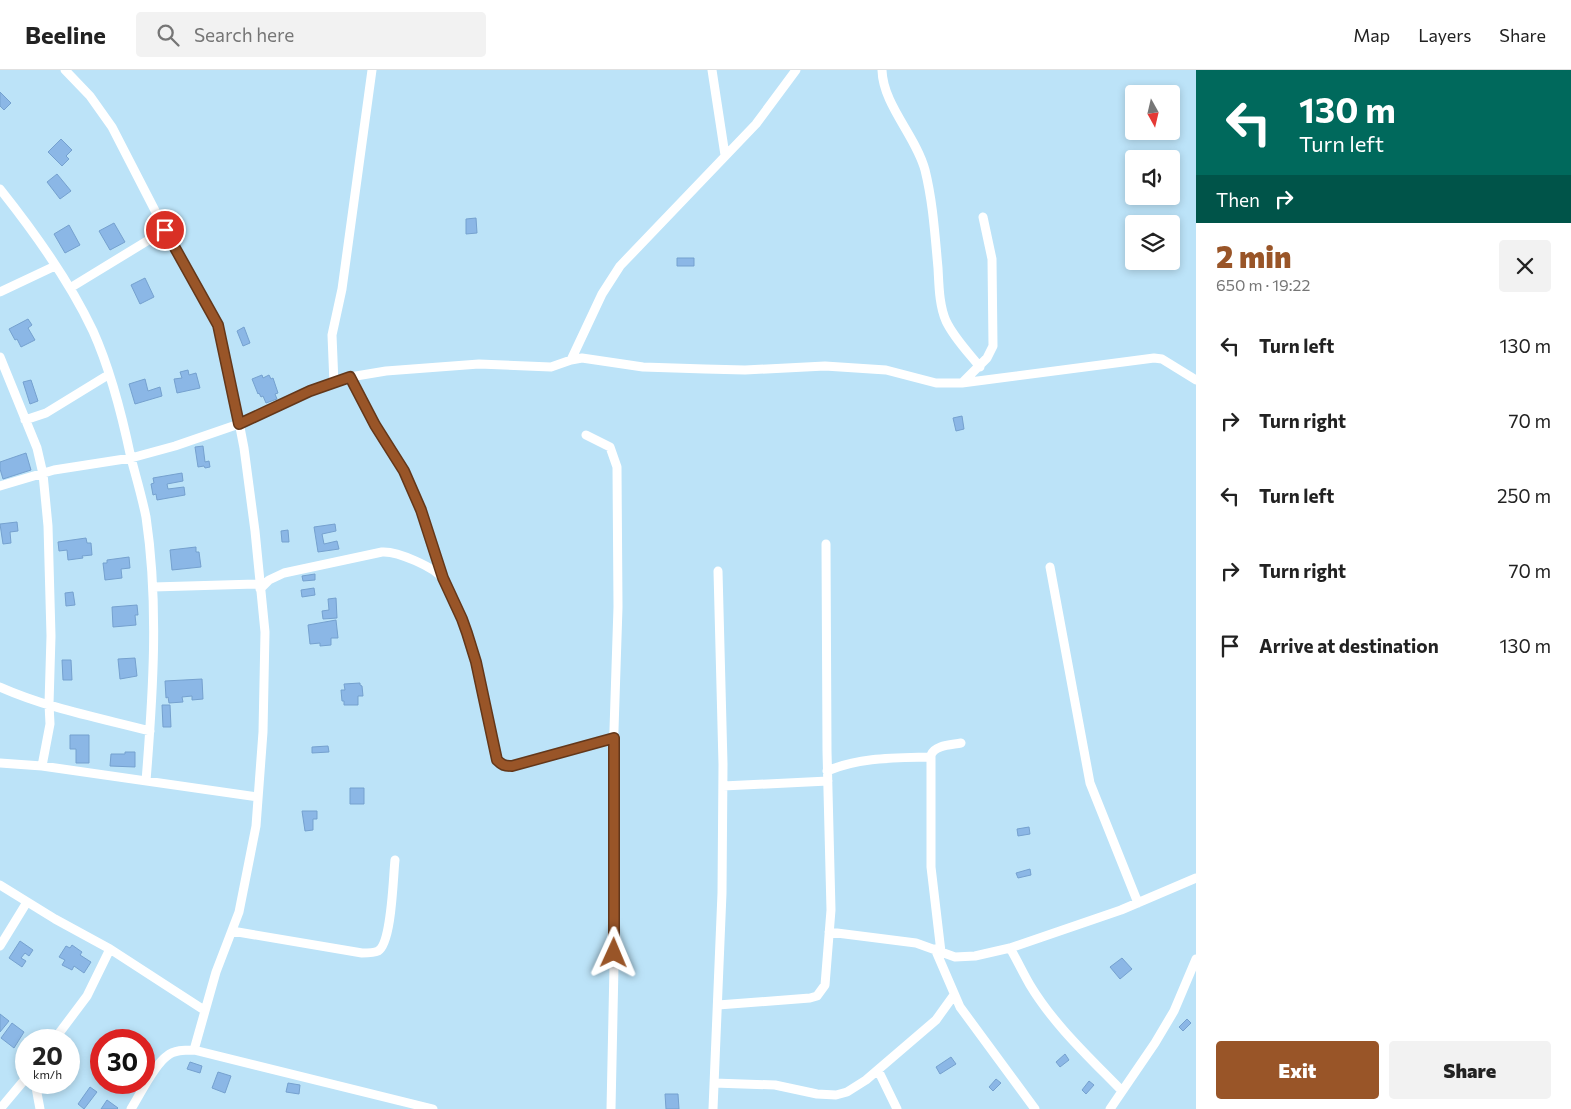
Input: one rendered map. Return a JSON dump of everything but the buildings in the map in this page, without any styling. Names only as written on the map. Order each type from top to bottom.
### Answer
[{"type":"street","points":[[65,70],[90,96],[112,127],[165,230],[218,325],[244,448],[254,521],[265,632],[263,732],[254,835],[239,912],[204,1010],[194,1050]]},
{"type":"street","points":[[334,384],[332,335],[349,245],[358,161],[372,70]]},
{"type":"street","points":[[712,70],[725,155]]},
{"type":"street","points":[[571,360],[602,294],[620,266],[756,124],[796,70]]},
{"type":"street","points":[[882,70],[887,95],[919,152],[925,171],[936,248],[940,294],[945,318],[957,338],[980,367]]},
{"type":"street","points":[[0,189],[38,240],[70,288],[93,332],[121,414],[132,458],[146,516],[153,587],[153,648],[146,781]]},
{"type":"street","points":[[962,383],[980,367],[993,346],[992,260],[983,216]]},
{"type":"street","points":[[70,288],[165,230]]},
{"type":"street","points":[[0,292],[55,266]]},
{"type":"street","points":[[0,357],[26,420],[43,474],[48,526],[51,616],[50,724],[42,766]]},
{"type":"street","points":[[0,486],[70,467],[132,458],[175,446],[239,424],[310,391],[350,377],[386,371],[480,364],[551,367],[582,358],[643,367],[705,369],[745,370],[834,366],[886,370],[936,383],[962,383],[1154,358],[1162,359],[1196,380]]},
{"type":"street","points":[[26,420],[46,413],[108,375]]},
{"type":"street","points":[[350,377],[375,425],[404,471],[421,510],[443,578],[462,619],[476,662],[497,760],[504,766],[512,766],[614,738]]},
{"type":"street","points":[[586,435],[610,447],[617,467],[618,607],[614,738],[611,1109]]},
{"type":"street","points":[[718,1005],[810,998],[817,996],[825,985],[831,910],[827,771],[826,544]]},
{"type":"street","points":[[153,587],[260,587],[269,580],[284,573],[382,552],[397,553],[426,566],[443,578]]},
{"type":"street","points":[[1050,567],[1090,783],[1138,903]]},
{"type":"street","points":[[713,1109],[722,893],[723,786],[718,571]]},
{"type":"street","points":[[0,687],[49,704],[150,730]]},
{"type":"street","points":[[961,743],[936,748],[931,752],[930,757],[930,866],[938,951],[960,1007],[1035,1109]]},
{"type":"street","points":[[827,771],[853,762],[885,758],[930,757]]},
{"type":"street","points":[[0,763],[42,766],[258,797]]},
{"type":"street","points":[[723,786],[828,781]]},
{"type":"street","points":[[232,931],[362,953],[377,951],[383,946],[390,923],[395,860]]},
{"type":"street","points":[[830,932],[916,943],[956,957],[975,956],[1010,948],[1121,910],[1196,878]]},
{"type":"street","points":[[0,885],[110,949],[204,1010]]},
{"type":"street","points":[[0,946],[27,902]]},
{"type":"street","points":[[1010,948],[1030,986],[1051,1014],[1079,1047],[1122,1091]]},
{"type":"street","points":[[62,1029],[87,996],[110,949]]},
{"type":"street","points":[[1110,1109],[1155,1043],[1174,1011],[1196,959]]},
{"type":"street","points":[[714,1083],[775,1086],[817,1094],[836,1095],[847,1092],[866,1080],[936,1020],[954,995]]},
{"type":"street","points":[[131,1109],[166,1056],[182,1050],[194,1050],[433,1109]]},
{"type":"street","points":[[878,1070],[897,1109]]},
{"type":"street","points":[[0,1109],[15,1091]]},
{"type":"street","points":[[38,1094],[40,1109]]},
{"type":"route","points":[[165,230],[218,325],[239,424],[310,391],[350,377],[375,425],[404,471],[421,510],[443,578],[462,619],[476,662],[493,734],[497,760],[504,766],[512,766],[614,738],[614,953]]}]
